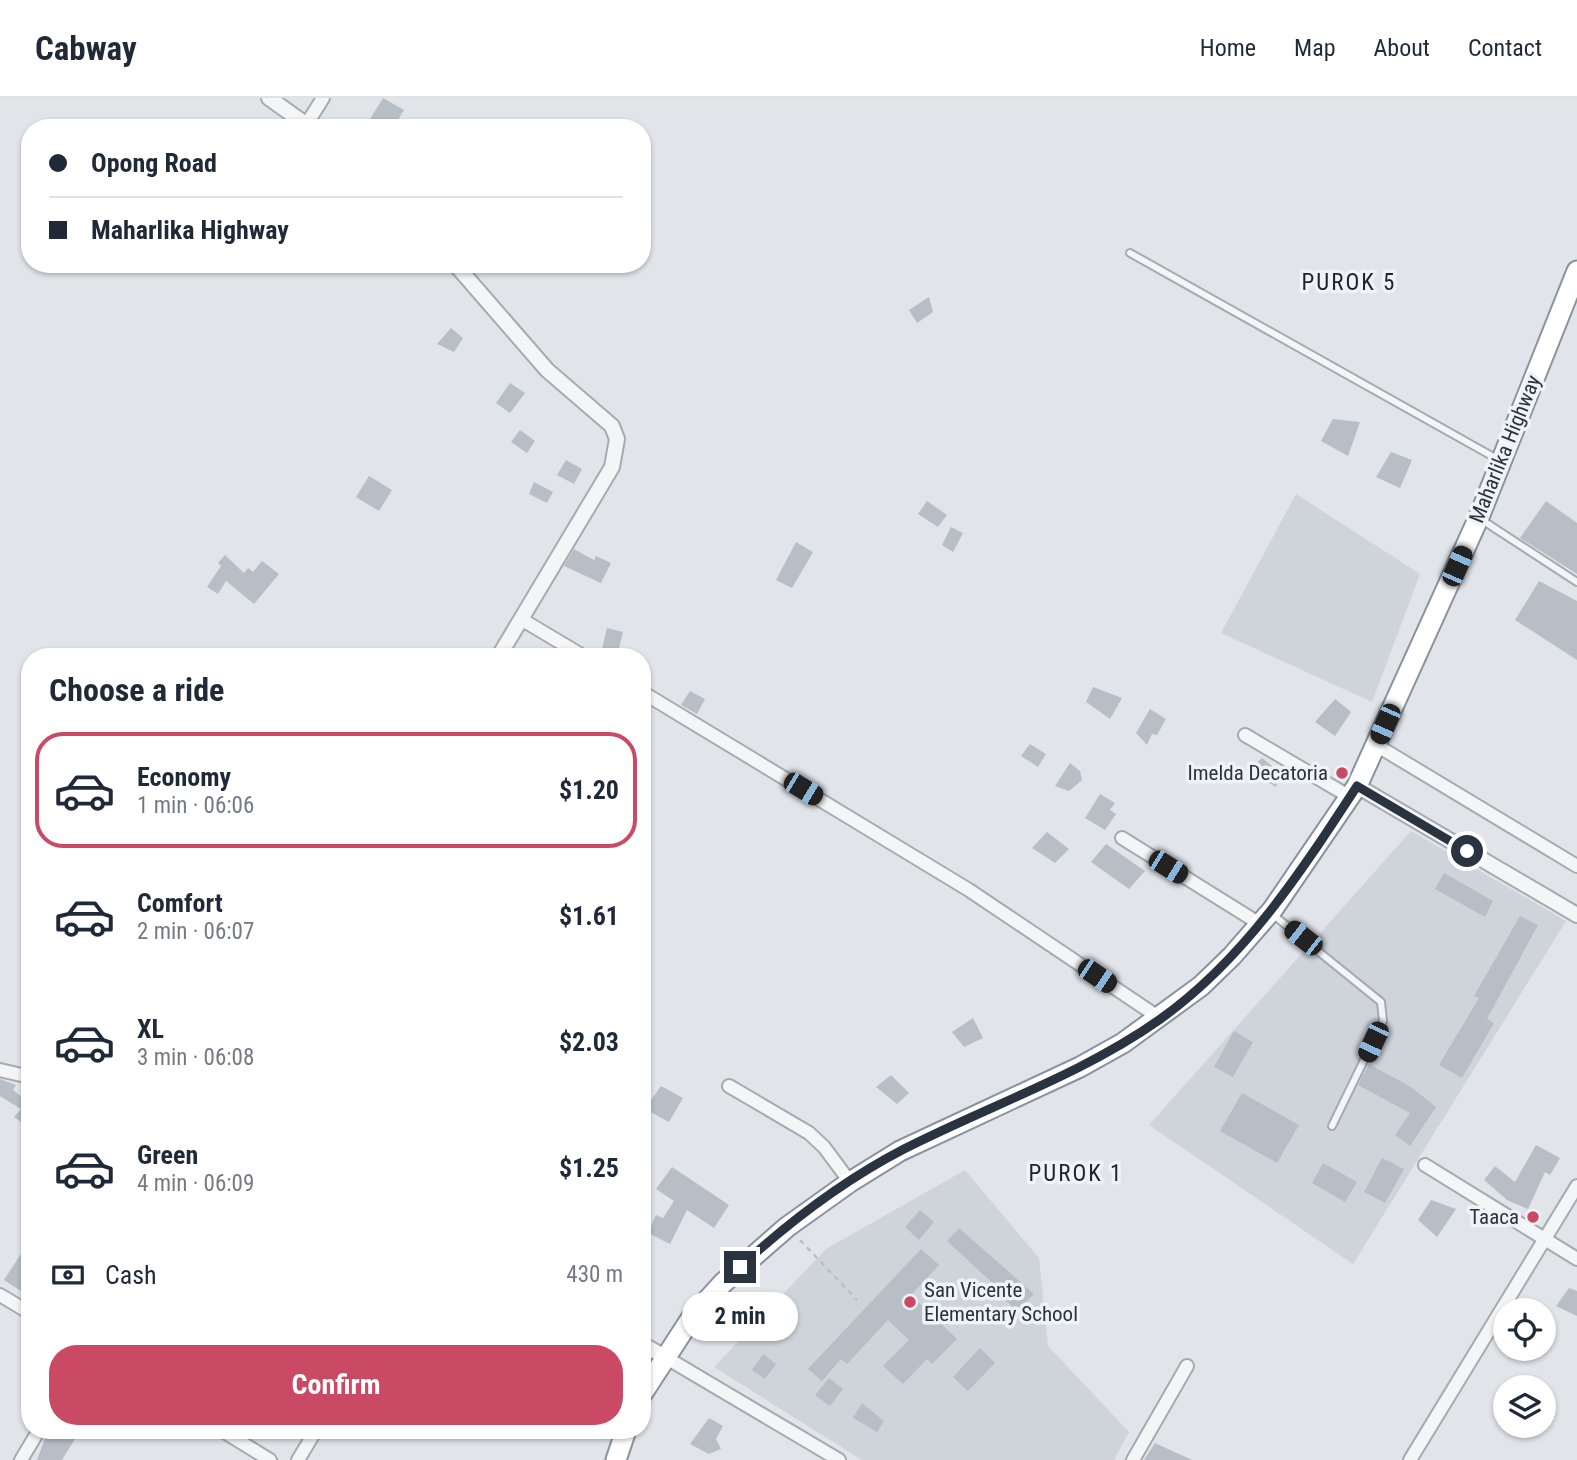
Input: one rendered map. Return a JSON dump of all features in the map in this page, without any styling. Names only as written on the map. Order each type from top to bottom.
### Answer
[{"type":"highway","name":"Maharlika Highway","points":[[651,1380],[692,1317],[723,1283],[788,1227],[850,1181],[900,1151],[1080,1067],[1161,1018],[1232,957],[1264,918],[1354,792],[1479,517],[1577,271]]},
{"type":"highway","points":[[616,1460],[623,1439]]},
{"type":"street","points":[[269,98],[298,119]]},
{"type":"street","points":[[312,119],[323,98]]},
{"type":"street","points":[[463,273],[547,370],[612,426],[617,439],[612,467],[504,648]]},
{"type":"street","points":[[521,619],[570,648]]},
{"type":"street","points":[[651,697],[969,890],[1161,1018]]},
{"type":"street","points":[[1245,735],[1577,915]]},
{"type":"street","points":[[1376,745],[1577,866]]},
{"type":"street","points":[[1122,838],[1264,918]]},
{"type":"street","points":[[0,1070],[21,1075]]},
{"type":"street","points":[[729,1086],[809,1133],[824,1147],[850,1181]]},
{"type":"street","points":[[1425,1165],[1577,1259]]},
{"type":"street","points":[[1410,1460],[1546,1241],[1577,1186]]},
{"type":"street","points":[[0,1295],[21,1308]]},
{"type":"street","points":[[651,1349],[839,1460]]},
{"type":"street","points":[[1133,1460],[1187,1366]]},
{"type":"street","points":[[21,1460],[34,1439]]},
{"type":"street","points":[[236,1439],[270,1460]]},
{"type":"street","points":[[298,1460],[311,1439]]},
{"type":"lane","points":[[1130,253],[1501,461]]},
{"type":"lane","points":[[1479,517],[1577,582]]},
{"type":"lane","points":[[1264,918],[1381,1002],[1382,1021],[1332,1126]]},
{"type":"path","points":[[800,1240],[857,1300]]},
{"type":"shaded area","points":[[1296,494],[1420,574],[1372,702],[1221,633]]},
{"type":"shaded area","points":[[1411,831],[1566,921],[1353,1264],[1149,1125]]},
{"type":"shaded area","name":"San Vicente Elementary School","points":[[965,1170],[1039,1258],[1048,1346],[1129,1432],[1114,1460],[862,1460],[714,1367],[826,1249]]},
{"type":"building","points":[[383,98],[404,110],[398,119],[370,119]]},
{"type":"building","points":[[929,297],[933,312],[917,323],[909,310]]},
{"type":"building","points":[[451,328],[463,338],[454,352],[437,344]]},
{"type":"building","points":[[510,383],[525,393],[510,413],[496,403]]},
{"type":"building","points":[[1333,419],[1360,422],[1348,456],[1321,441]]},
{"type":"building","points":[[520,430],[535,441],[527,453],[511,442]]},
{"type":"building","points":[[1391,452],[1412,460],[1400,488],[1376,477]]},
{"type":"building","points":[[566,460],[582,469],[574,484],[557,475]]},
{"type":"building","points":[[369,476],[392,490],[379,511],[356,497]]},
{"type":"building","points":[[534,482],[553,492],[547,503],[529,494]]},
{"type":"building","points":[[927,501],[947,515],[938,527],[918,514]]},
{"type":"building","points":[[1546,501],[1577,523],[1577,574],[1520,538]]},
{"type":"building","points":[[951,527],[963,533],[953,552],[942,545]]},
{"type":"building","points":[[796,542],[813,552],[792,588],[776,580]]},
{"type":"building","points":[[574,549],[594,560],[596,556],[611,563],[601,583],[564,566]]},
{"type":"building","points":[[225,555],[244,573],[248,568],[253,572],[262,561],[279,574],[254,604],[226,581],[218,594],[207,587],[221,566],[218,563]]},
{"type":"building","points":[[1539,581],[1577,601],[1577,660],[1515,620]]},
{"type":"building","points":[[607,628],[623,632],[619,648],[602,648]]},
{"type":"building","points":[[1093,687],[1122,698],[1110,719],[1086,702]]},
{"type":"building","points":[[690,691],[705,699],[697,714],[681,705]]},
{"type":"building","points":[[1335,699],[1351,712],[1335,736],[1315,722]]},
{"type":"building","points":[[1150,709],[1166,719],[1157,735],[1152,734],[1147,745],[1136,733]]},
{"type":"building","points":[[1030,744],[1046,754],[1038,767],[1021,756]]},
{"type":"building","points":[[1262,758],[1281,773],[1276,787],[1249,770]]},
{"type":"building","points":[[1070,763],[1080,771],[1082,780],[1069,791],[1055,786]]},
{"type":"building","points":[[1100,794],[1115,803],[1110,810],[1116,814],[1105,830],[1085,818]]},
{"type":"building","points":[[1047,832],[1069,849],[1055,863],[1032,848]]},
{"type":"building","points":[[1106,844],[1145,871],[1129,889],[1091,862]]},
{"type":"building","points":[[1444,873],[1493,901],[1485,917],[1435,889]]},
{"type":"building","points":[[1520,916],[1538,925],[1487,1019],[1494,1023],[1462,1078],[1439,1065],[1479,998],[1474,996]]},
{"type":"building","points":[[973,1018],[983,1038],[964,1047],[952,1032]]},
{"type":"building","points":[[1234,1031],[1253,1042],[1233,1077],[1214,1067]]},
{"type":"building","points":[[1369,1064],[1411,1087],[1436,1107],[1410,1146],[1395,1135],[1410,1113],[1358,1085]]},
{"type":"building","points":[[891,1075],[909,1093],[897,1104],[876,1087]]},
{"type":"building","points":[[0,1079],[16,1085],[13,1090],[21,1096],[21,1109],[0,1096]]},
{"type":"building","points":[[661,1086],[683,1098],[669,1122],[651,1112],[651,1100]]},
{"type":"building","points":[[1242,1093],[1299,1125],[1277,1163],[1220,1131]]},
{"type":"building","points":[[21,1109],[21,1122],[14,1117]]},
{"type":"building","points":[[1536,1145],[1560,1158],[1550,1175],[1545,1172],[1528,1209],[1507,1200],[1484,1180],[1495,1166],[1515,1182]]},
{"type":"building","points":[[1382,1158],[1404,1169],[1385,1203],[1364,1192]]},
{"type":"building","points":[[1323,1163],[1357,1182],[1345,1202],[1312,1183]]},
{"type":"building","points":[[672,1167],[729,1205],[714,1228],[687,1210],[670,1244],[651,1234],[656,1215],[663,1218],[674,1201],[656,1189]]},
{"type":"building","points":[[1431,1200],[1456,1209],[1437,1237],[1418,1220]]},
{"type":"building","points":[[920,1210],[934,1222],[919,1240],[905,1227]]},
{"type":"building","points":[[959,1228],[1034,1294],[1017,1311],[998,1293],[1001,1291],[947,1241]]},
{"type":"building","points":[[921,1249],[939,1265],[911,1295],[957,1339],[932,1364],[927,1359],[903,1384],[883,1366],[909,1340],[888,1320],[847,1364],[841,1359],[822,1381],[808,1369]]},
{"type":"building","points":[[21,1254],[21,1291],[4,1280]]},
{"type":"building","points":[[1569,1288],[1577,1291],[1577,1316],[1556,1306]]},
{"type":"building","points":[[980,1348],[995,1363],[968,1391],[953,1377]]},
{"type":"building","points":[[763,1354],[776,1364],[765,1379],[752,1370]]},
{"type":"building","points":[[829,1378],[843,1389],[830,1406],[815,1395]]},
{"type":"building","points":[[862,1403],[884,1421],[877,1432],[853,1418]]},
{"type":"building","points":[[709,1418],[723,1426],[716,1439],[721,1449],[709,1454],[690,1444]]},
{"type":"building","points":[[45,1439],[75,1439],[62,1460],[37,1460]]},
{"type":"building","points":[[1155,1443],[1192,1460],[1144,1460]]},
{"type":"place","name":"Imelda Decatoria","points":[[1342,773]]},
{"type":"place","name":"Taaca","points":[[1533,1217]]},
{"type":"place","name":"San Vicente Elementary School","points":[[910,1302]]},
{"type":"district","name":"PUROK 5","points":[[1349,282]]},
{"type":"district","name":"PUROK 1","points":[[1076,1173]]},
{"type":"route","points":[[740,1267],[820,1202],[900,1151],[1080,1067],[1161,1018],[1232,957],[1273,909],[1357,786],[1467,851]]}]
